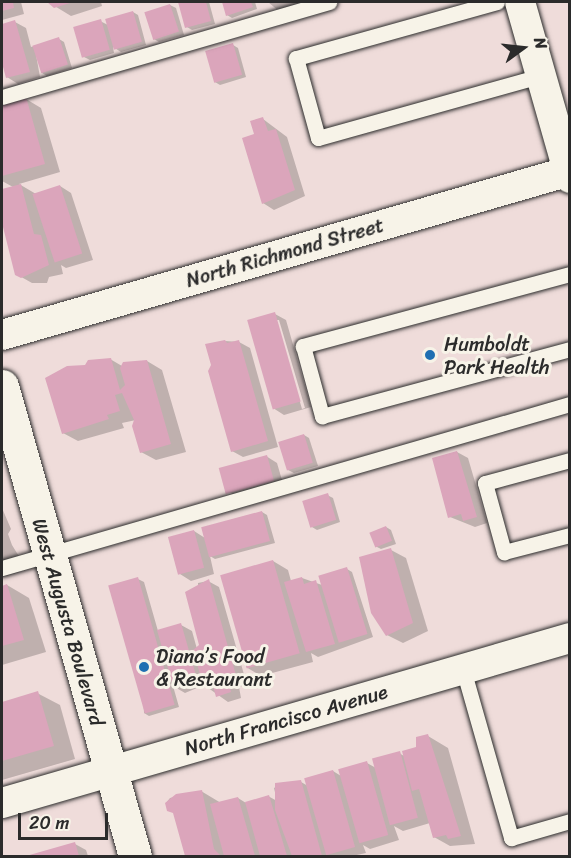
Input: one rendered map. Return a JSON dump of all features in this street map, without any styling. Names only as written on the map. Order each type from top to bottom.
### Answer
[{"type":"street","points":[[520,2],[569,174]]},
{"type":"street","name":"North Richmond Street","points":[[2,335],[569,174]]},
{"type":"street","name":"West Augusta Boulevard","points":[[2,386],[135,856]]},
{"type":"street","name":"North Francisco Avenue","points":[[2,803],[570,638]]},
{"type":"lane","points":[[2,97],[330,2]]},
{"type":"lane","points":[[497,2],[296,58],[318,138],[540,76]]},
{"type":"lane","points":[[570,274],[303,346],[322,416],[570,349]]},
{"type":"lane","points":[[2,568],[570,404]]},
{"type":"lane","points":[[570,460],[485,483],[504,552],[570,535]]},
{"type":"lane","points":[[463,669],[511,837],[570,821]]},
{"type":"building","points":[[2,2],[13,2],[14,8],[2,11]]},
{"type":"building","points":[[47,2],[73,2],[54,8]]},
{"type":"building","points":[[178,2],[206,2],[211,21],[185,28]]},
{"type":"building","points":[[222,2],[251,2],[253,7],[226,16]]},
{"type":"building","points":[[170,4],[179,32],[153,40],[144,12]]},
{"type":"building","points":[[133,11],[142,42],[114,50],[105,19]]},
{"type":"building","points":[[101,19],[110,50],[82,58],[73,27]]},
{"type":"building","points":[[15,20],[30,72],[6,78],[2,63],[2,24]]},
{"type":"building","points":[[59,37],[68,65],[41,73],[32,46]]},
{"type":"building","points":[[233,43],[242,75],[214,83],[205,51]]},
{"type":"building","points":[[26,97],[45,164],[2,176],[2,105]]},
{"type":"building","points":[[263,117],[268,131],[276,129],[295,190],[262,204],[242,138],[254,134],[250,121]]},
{"type":"building","points":[[21,184],[34,234],[41,235],[49,265],[21,278],[15,275],[2,223],[2,189]]},
{"type":"building","points":[[60,185],[82,253],[55,262],[32,194]]},
{"type":"building","points":[[275,312],[301,401],[273,409],[247,320]]},
{"type":"building","points":[[225,340],[227,343],[239,340],[268,441],[231,452],[208,371],[211,365],[205,344]]},
{"type":"building","points":[[111,358],[120,390],[125,385],[120,368],[123,362],[147,360],[171,444],[140,453],[132,426],[134,420],[122,393],[115,395],[120,411],[107,415],[109,419],[62,434],[45,378],[67,366],[85,365],[88,360]]},
{"type":"building","points":[[304,434],[313,463],[287,471],[278,442]]},
{"type":"building","points":[[457,451],[477,517],[463,521],[461,514],[448,518],[432,458]]},
{"type":"building","points":[[267,455],[274,481],[226,494],[219,468]]},
{"type":"building","points":[[328,493],[336,520],[310,528],[302,501]]},
{"type":"building","points":[[262,511],[270,541],[209,557],[201,527]]},
{"type":"building","points":[[386,526],[392,541],[375,548],[369,533]]},
{"type":"building","points":[[194,530],[204,568],[178,575],[168,537]]},
{"type":"building","points":[[391,548],[413,623],[386,636],[371,613],[359,557]]},
{"type":"building","points":[[273,560],[300,653],[247,668],[220,575]]},
{"type":"building","points":[[347,567],[367,634],[339,643],[318,576]]},
{"type":"building","points":[[138,577],[175,705],[145,713],[108,586]]},
{"type":"building","points":[[302,577],[304,584],[316,580],[335,644],[306,652],[284,582]]},
{"type":"building","points":[[209,579],[237,679],[228,681],[231,692],[216,697],[213,686],[204,688],[193,650],[199,645],[185,592]]},
{"type":"building","points":[[7,584],[24,640],[2,646],[2,586]]},
{"type":"building","points":[[181,623],[197,678],[173,685],[157,630]]},
{"type":"building","points":[[38,691],[54,746],[2,761],[2,702]]},
{"type":"building","points":[[428,734],[461,836],[448,839],[446,835],[433,838],[419,789],[412,791],[402,751],[416,747],[416,737]]},
{"type":"building","points":[[400,751],[418,818],[390,825],[372,759]]},
{"type":"building","points":[[367,761],[388,835],[359,843],[338,769]]},
{"type":"building","points":[[333,770],[355,847],[326,855],[304,778]]},
{"type":"building","points":[[301,780],[322,856],[292,856],[275,810],[275,783]]},
{"type":"building","points":[[202,790],[214,849],[221,856],[185,856],[173,813],[167,811],[165,803],[176,794]]},
{"type":"building","points":[[269,795],[287,856],[260,856],[245,802]]},
{"type":"building","points":[[238,797],[255,856],[224,856],[210,804]]},
{"type":"building","points":[[75,842],[79,856],[26,856]]},
{"type":"place","name":"Humboldt Park Health","points":[[430,355]]},
{"type":"place","name":"Diana’s Food & Restaurant","points":[[144,667]]}]
